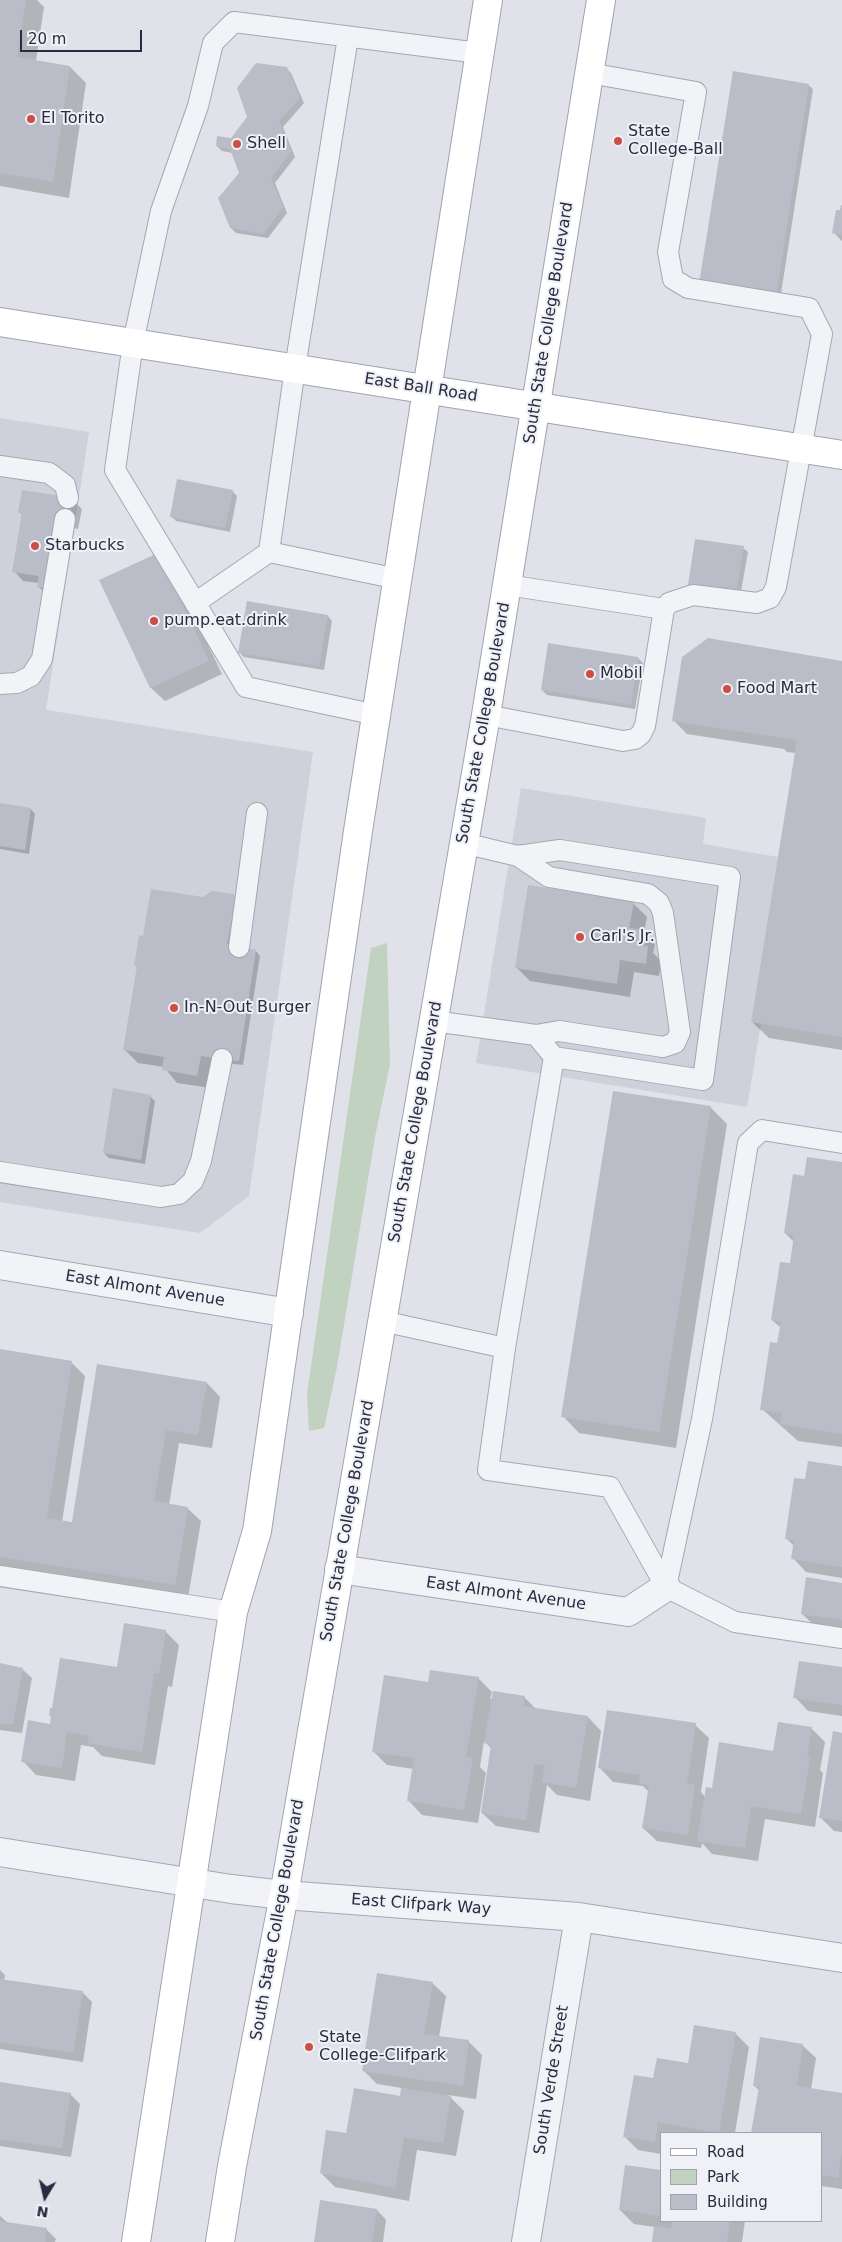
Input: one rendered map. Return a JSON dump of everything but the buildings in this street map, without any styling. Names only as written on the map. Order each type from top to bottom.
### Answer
[{"type":"main road","points":[[136,2242],[233,1612],[257,1531],[377,715],[488,0]]},
{"type":"main road","name":"South State College Boulevard","points":[[220,2242],[232,2166],[284,1895],[486,715],[601,0]]},
{"type":"main road","name":"East Ball Road","points":[[0,322],[842,454]]},
{"type":"street","name":"East Almont Avenue","points":[[0,1265],[289,1313]]},
{"type":"street","name":"East Almont Avenue","points":[[340,1569],[628,1612],[666,1587]]},
{"type":"street","name":"East Clifpark Way","points":[[0,1852],[192,1883],[284,1895],[579,1917],[842,1958]]},
{"type":"street","name":"South Verde Street","points":[[526,2242],[579,1917]]},
{"type":"lane","points":[[377,715],[246,687],[115,470],[133,343],[161,211],[198,106],[213,43],[234,22],[479,53]]},
{"type":"lane","points":[[269,552],[348,37]]},
{"type":"lane","points":[[486,715],[623,741],[635,739],[641,734],[645,726],[664,609],[669,603],[679,598],[693,596],[757,603],[770,598],[776,587],[803,448],[822,334],[809,308],[688,288],[673,279],[668,252],[696,92],[589,74]]},
{"type":"lane","points":[[0,466],[49,473],[65,485],[68,498]]},
{"type":"lane","points":[[0,684],[16,683],[32,676],[42,659],[65,519]]},
{"type":"lane","points":[[195,603],[269,552],[398,579]]},
{"type":"lane","points":[[507,585],[664,609]]},
{"type":"lane","points":[[240,947],[257,813]]},
{"type":"lane","points":[[433,1021],[536,1035],[558,1031],[663,1047],[675,1043],[680,1032],[663,913],[659,903],[648,894],[549,877],[518,856],[463,843]]},
{"type":"lane","points":[[518,856],[560,850],[730,877],[704,1080],[554,1057],[536,1035]]},
{"type":"lane","points":[[554,1057],[488,1470],[610,1487],[666,1587],[735,1622],[842,1638]]},
{"type":"lane","points":[[0,1172],[161,1197],[178,1194],[193,1181],[201,1161],[222,1059]]},
{"type":"lane","points":[[666,1587],[702,1419],[748,1143],[762,1130],[842,1143]]},
{"type":"lane","points":[[382,1321],[506,1348]]},
{"type":"lane","points":[[0,1576],[233,1612]]},
{"type":"shaded area","points":[[0,418],[89,432],[46,710],[313,752],[249,1196],[200,1233],[0,1202]]},
{"type":"shaded area","points":[[521,788],[706,818],[703,844],[778,857],[751,1022],[761,1024],[747,1107],[476,1063]]},
{"type":"green space","points":[[387,943],[390,1064],[375,1137],[337,1367],[324,1428],[309,1431],[307,1394],[371,948]]},
{"type":"place","name":"El Torito","points":[[31,119]]},
{"type":"place","name":"State College-Ball","points":[[618,141]]},
{"type":"place","name":"Shell","points":[[237,144]]},
{"type":"place","name":"Starbucks","points":[[35,546]]},
{"type":"place","name":"pump.eat.drink","points":[[154,621]]},
{"type":"place","name":"Mobil","points":[[590,674]]},
{"type":"place","name":"Food Mart","points":[[727,689]]},
{"type":"place","name":"Carl's Jr.","points":[[580,937]]},
{"type":"place","name":"In-N-Out Burger","points":[[174,1008]]},
{"type":"place","name":"State College-Clifpark","points":[[309,2047]]}]
